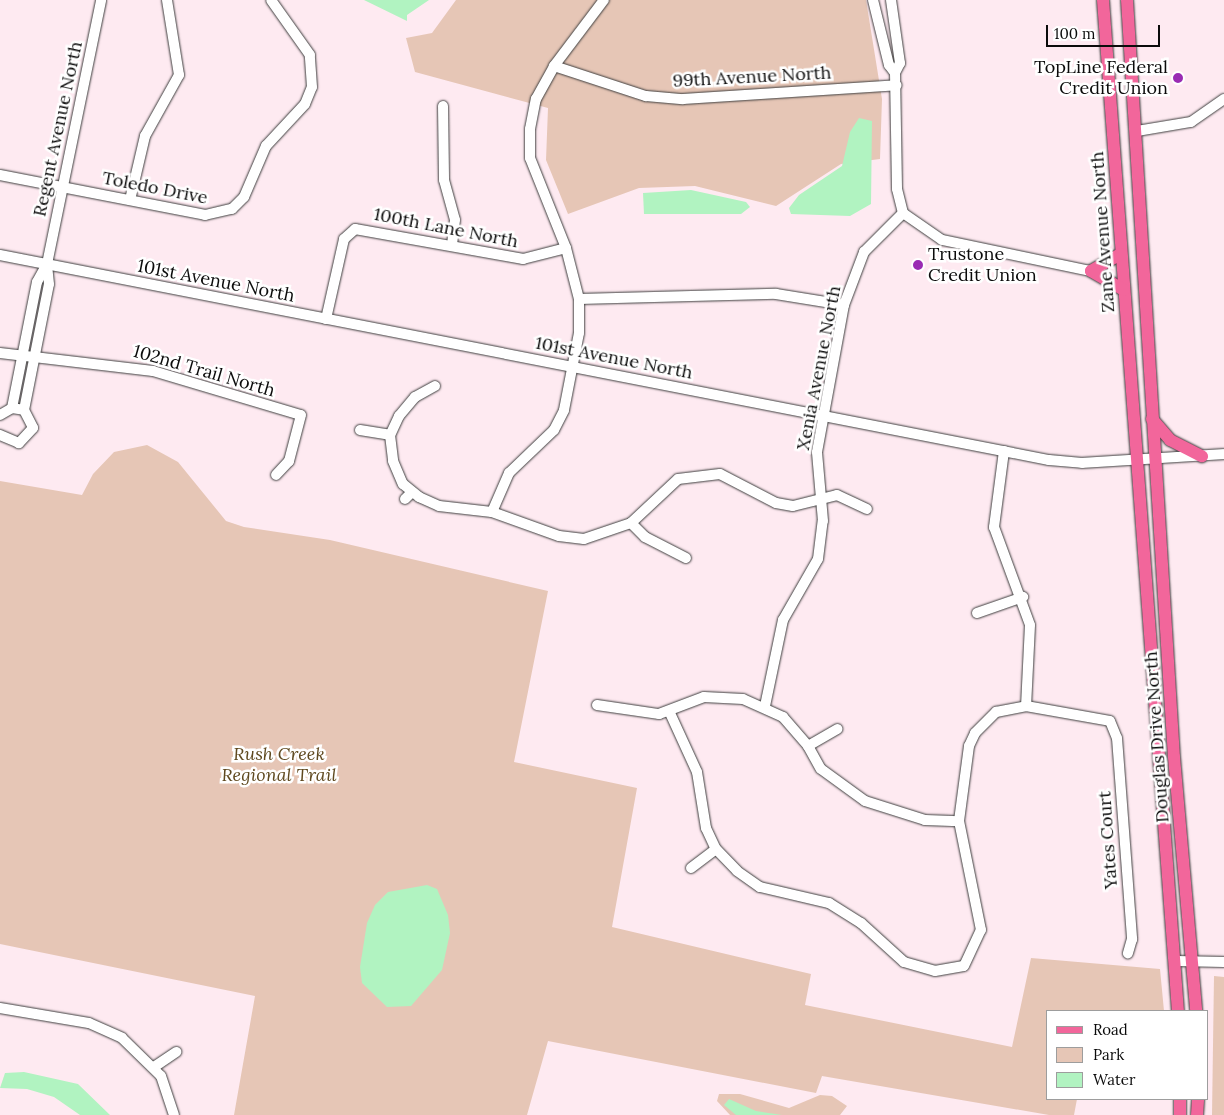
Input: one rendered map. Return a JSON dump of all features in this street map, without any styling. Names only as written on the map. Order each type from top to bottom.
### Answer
[{"type":"main road","name":"Zane Avenue North","points":[[1103,0],[1120,254],[1139,461]]},
{"type":"main road","points":[[1127,0],[1137,131],[1155,460]]},
{"type":"main road","points":[[1120,254],[1091,272],[1124,290]]},
{"type":"main road","points":[[1152,418],[1170,440],[1202,456]]},
{"type":"main road","name":"Douglas Drive North","points":[[1155,460],[1196,1010]]},
{"type":"main road","name":"Douglas Drive North","points":[[1139,461],[1176,961],[1178,1010]]},
{"type":"main road","points":[[1180,1100],[1180,1115]]},
{"type":"main road","points":[[1198,1100],[1198,1115]]},
{"type":"street","name":"Regent Avenue North","points":[[0,435],[19,443],[30,435],[33,422],[24,410],[49,284],[47,264],[101,0]]},
{"type":"street","points":[[130,200],[145,136],[179,75],[167,0]]},
{"type":"street","name":"Toledo Drive","points":[[0,175],[63,186],[205,216],[225,212],[239,204],[263,152],[304,104],[312,87],[310,55],[271,0]]},
{"type":"street","points":[[492,512],[509,473],[554,430],[564,410],[579,333],[579,299],[566,248],[530,158],[536,99],[554,66],[604,0]]},
{"type":"street","points":[[873,0],[889,65],[895,73]]},
{"type":"street","points":[[891,0],[900,63],[895,73],[897,189],[903,213],[942,240],[1091,272]]},
{"type":"street","name":"99th Avenue North","points":[[554,66],[646,96],[683,100],[896,85]]},
{"type":"street","points":[[1137,131],[1191,122],[1224,100]]},
{"type":"street","points":[[443,106],[444,180],[456,220],[452,245]]},
{"type":"street","name":"Xenia Avenue North","points":[[765,706],[783,620],[818,559],[823,521],[816,474],[823,416],[844,305],[864,252],[903,213]]},
{"type":"street","name":"100th Lane North","points":[[326,319],[334,275],[350,231],[366,228],[530,260],[566,248]]},
{"type":"street","name":"101st Avenue North","points":[[0,255],[1004,451],[1082,464],[1224,454]]},
{"type":"street","name":"Regent Avenue North","points":[[12,408],[37,282],[47,264]]},
{"type":"street","points":[[579,299],[776,294],[844,305]]},
{"type":"street","name":"102nd Trail North","points":[[0,353],[34,359],[153,371],[258,399],[301,415],[289,461],[276,475]]},
{"type":"street","points":[[435,386],[415,397],[399,416],[390,435],[393,462],[408,496],[439,506],[492,512],[560,536],[584,539],[631,523],[667,487],[698,474],[735,478],[776,503],[793,506],[837,495],[867,509]]},
{"type":"street","points":[[0,415],[12,408],[24,410]]},
{"type":"street","points":[[360,430],[390,435]]},
{"type":"street","points":[[670,713],[697,772],[706,828],[716,849],[760,887],[812,898],[848,914],[919,970],[953,970],[964,966],[981,930],[959,822],[969,746],[975,733],[996,712],[1026,706],[1030,625],[1023,597],[994,527],[1004,451]]},
{"type":"street","points":[[631,523],[645,537],[686,558]]},
{"type":"street","points":[[977,613],[1023,597]]},
{"type":"street","points":[[597,705],[670,713],[704,697],[724,695],[765,706],[783,717],[808,746],[821,770],[865,801],[925,820],[959,822]]},
{"type":"street","name":"Yates Court","points":[[1026,706],[1100,717],[1113,725],[1132,939],[1128,953]]},
{"type":"street","points":[[808,746],[837,729]]},
{"type":"street","points":[[690,868],[716,849]]},
{"type":"street","points":[[1176,961],[1224,962]]},
{"type":"street","points":[[0,1008],[101,1026],[133,1045],[154,1067],[174,1115]]},
{"type":"street","points":[[154,1067],[176,1052]]},
{"type":"green space","points":[[456,0],[866,0],[882,99],[880,159],[841,164],[776,206],[695,186],[639,188],[568,214],[546,160],[548,108],[415,72],[406,38],[432,33]]},
{"type":"green space","name":"Rush Creek Regional Trail","points":[[147,445],[178,462],[226,521],[244,527],[330,540],[548,591],[514,762],[637,788],[612,927],[811,974],[805,1005],[1012,1047],[1031,958],[1160,969],[1164,1010],[1046,1010],[1046,1100],[1077,1100],[1074,1115],[1049,1115],[822,1076],[816,1093],[548,1041],[527,1115],[234,1115],[255,996],[0,944],[0,481],[82,495],[93,474],[114,452]]},
{"type":"green space","points":[[1214,976],[1224,977],[1224,1115],[1212,1115]]},
{"type":"green space","points":[[719,1094],[740,1094],[789,1108],[820,1095],[832,1096],[847,1106],[840,1115],[730,1115],[717,1101]]},
{"type":"water","points":[[364,0],[429,0],[407,15],[407,21]]},
{"type":"water","points":[[859,118],[872,121],[871,204],[850,216],[791,214],[789,208],[799,195],[842,166],[850,132]]},
{"type":"water","points":[[691,190],[746,202],[750,207],[741,214],[644,214],[643,193]]},
{"type":"water","points":[[427,885],[437,889],[448,915],[450,933],[442,970],[411,1006],[387,1007],[362,983],[360,967],[367,923],[375,905],[388,892]]},
{"type":"water","points":[[24,1072],[78,1084],[110,1115],[80,1115],[54,1097],[27,1089],[0,1088],[5,1073]]},
{"type":"water","points":[[729,1099],[756,1111],[782,1115],[736,1115],[724,1105]]},
{"type":"place","name":"TopLine Federal Credit Union","points":[[1178,78]]},
{"type":"place","name":"Trustone Credit Union","points":[[918,265]]}]
